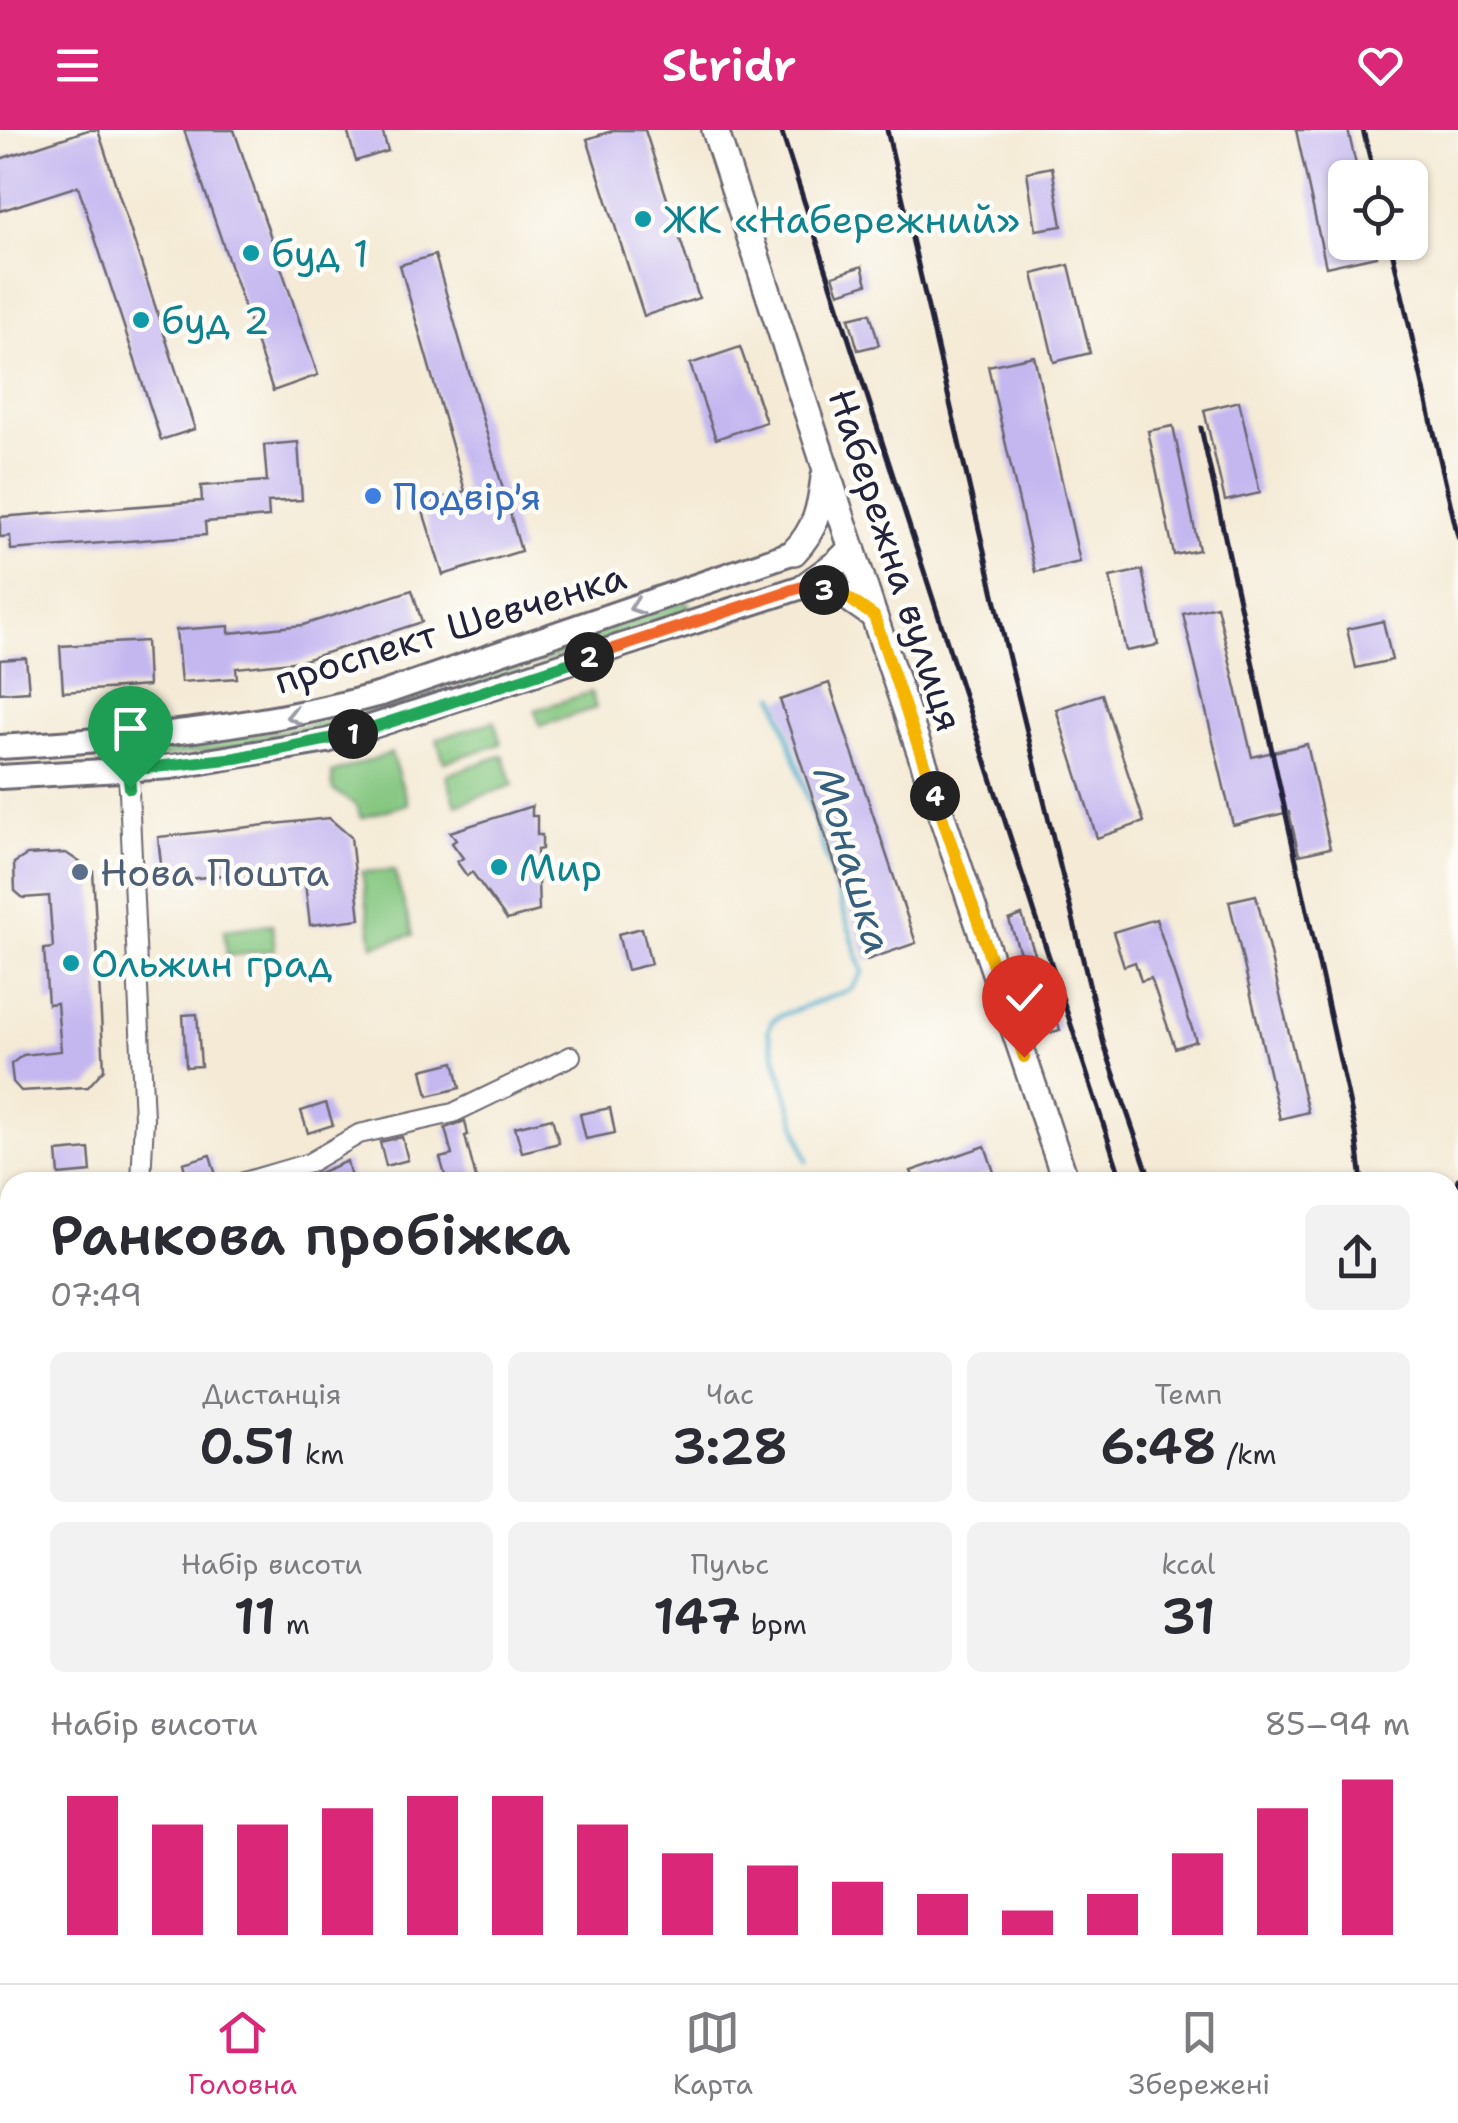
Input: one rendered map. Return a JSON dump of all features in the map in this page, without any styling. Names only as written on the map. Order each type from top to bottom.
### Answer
[{"type":"main road","name":"Набережна вулиця","points":[[715,130],[1063,1172]]},
{"type":"main road","points":[[794,552],[810,535],[819,516],[825,468]]},
{"type":"main road","points":[[794,552],[831,545],[852,548]]},
{"type":"main road","points":[[806,586],[852,548]]},
{"type":"main road","points":[[806,586],[841,593],[874,616]]},
{"type":"street","name":"проспект Шевченка","points":[[0,747],[199,732],[316,712],[381,694],[794,552]]},
{"type":"street","name":"проспект Шевченка","points":[[0,778],[236,758],[327,741],[806,586]]},
{"type":"street","points":[[694,587],[704,619]]},
{"type":"street","points":[[124,739],[144,1118],[141,1172]]},
{"type":"street","points":[[278,1172],[309,1163],[359,1134],[454,1113],[572,1056]]},
{"type":"green space","points":[[683,602],[689,604],[687,611],[460,691],[458,683]]},
{"type":"green space","points":[[449,687],[452,694],[321,732],[156,759],[153,755],[155,750],[340,718]]},
{"type":"green space","points":[[591,692],[596,708],[540,726],[535,710]]},
{"type":"green space","points":[[494,721],[501,744],[444,762],[437,739]]},
{"type":"green space","points":[[391,753],[408,804],[361,818],[356,805],[333,790],[332,773]]},
{"type":"green space","points":[[503,755],[513,785],[456,805],[446,775]]},
{"type":"green space","points":[[394,870],[413,935],[373,946],[362,872]]},
{"type":"green space","points":[[272,924],[275,950],[227,956],[224,930]]},
{"type":"building","name":"буд 2","points":[[98,130],[195,429],[161,440],[78,186],[0,211],[0,159]]},
{"type":"building","name":"буд 1","points":[[184,130],[234,130],[318,375],[273,391]]},
{"type":"building","points":[[347,130],[382,130],[388,151],[356,161]]},
{"type":"building","name":"ЖК «Набережний»","points":[[615,130],[645,130],[699,298],[644,316],[587,139]]},
{"type":"building","points":[[1296,130],[1348,130],[1355,160],[1328,160],[1328,260],[1358,260],[1326,267]]},
{"type":"building","points":[[1052,167],[1062,226],[1036,230],[1027,172]]},
{"type":"building","points":[[435,255],[521,551],[443,575],[421,505],[465,491],[400,265]]},
{"type":"building","points":[[1069,265],[1090,353],[1054,362],[1033,274]]},
{"type":"building","points":[[862,266],[867,284],[839,293],[833,276]]},
{"type":"building","points":[[870,313],[879,345],[858,350],[849,318]]},
{"type":"building","points":[[740,347],[766,422],[716,439],[690,364]]},
{"type":"building","points":[[1034,356],[1080,562],[1035,572],[988,366]]},
{"type":"building","points":[[1239,401],[1260,493],[1225,501],[1204,410]]},
{"type":"building","points":[[1173,426],[1199,550],[1174,555],[1148,431]]},
{"type":"building","points":[[298,442],[302,500],[268,502],[269,517],[205,522],[206,535],[11,550],[10,536],[0,537],[0,517],[202,501],[201,486],[267,481],[264,445]]},
{"type":"building","points":[[1142,570],[1158,645],[1126,651],[1110,577]]},
{"type":"building","points":[[412,590],[422,622],[301,661],[236,668],[237,678],[181,682],[176,630],[229,626],[229,633],[303,625]]},
{"type":"building","points":[[1217,606],[1252,757],[1307,744],[1330,848],[1299,855],[1289,812],[1233,825],[1183,614]]},
{"type":"building","points":[[1383,621],[1392,660],[1356,668],[1347,629]]},
{"type":"building","points":[[146,641],[148,686],[63,692],[60,646]]},
{"type":"building","points":[[26,658],[29,691],[0,693],[0,660]]},
{"type":"building","points":[[829,683],[916,943],[867,960],[780,700]]},
{"type":"building","points":[[1102,694],[1144,822],[1097,838],[1056,709]]},
{"type":"building","name":"Мир","points":[[532,806],[532,816],[537,816],[537,835],[542,835],[542,849],[537,850],[539,911],[507,920],[472,872],[467,876],[457,862],[463,858],[452,843],[456,840],[450,832]]},
{"type":"building","points":[[329,818],[351,837],[360,919],[310,925],[303,866],[163,882],[158,837]]},
{"type":"building","name":"Ольжин град","points":[[66,853],[93,871],[104,1069],[88,1087],[21,1091],[13,1082],[11,1064],[23,1055],[61,1051],[57,1003],[48,1004],[44,949],[53,948],[49,896],[23,898],[15,891],[14,863],[27,855]]},
{"type":"building","points":[[1256,895],[1308,1112],[1280,1119],[1229,901]]},
{"type":"building","points":[[1022,915],[1060,1030],[1047,1034],[1009,920]]},
{"type":"building","points":[[1156,919],[1196,1041],[1175,1048],[1151,978],[1141,981],[1135,962],[1124,966],[1113,932]]},
{"type":"building","points":[[642,928],[651,964],[627,970],[618,934]]},
{"type":"building","points":[[197,1014],[201,1066],[186,1067],[183,1015]]},
{"type":"building","points":[[454,1062],[460,1088],[428,1096],[422,1070]]},
{"type":"building","points":[[326,1103],[333,1125],[308,1133],[301,1111]]},
{"type":"building","points":[[610,1108],[615,1133],[586,1139],[580,1114]]},
{"type":"building","points":[[552,1118],[559,1143],[522,1152],[515,1127]]},
{"type":"building","points":[[465,1121],[474,1172],[444,1172],[440,1158],[452,1155],[445,1128]]},
{"type":"building","points":[[402,1137],[408,1160],[386,1166],[380,1142]]},
{"type":"building","points":[[985,1146],[994,1172],[911,1172]]},
{"type":"building","points":[[89,1149],[91,1172],[59,1172],[57,1152]]},
{"type":"building","points":[[210,1155],[215,1172],[185,1172],[183,1163]]},
{"type":"building","points":[[347,1161],[350,1172],[321,1172]]},
{"type":"waterway","name":"Монашка","points":[[775,696],[863,972],[852,989],[782,1015],[772,1021],[768,1031],[807,1161]]},
{"type":"railway","points":[[781,130],[1119,1172]]},
{"type":"railway","points":[[887,130],[1005,642],[1104,1045],[1148,1172]]},
{"type":"railway","points":[[1363,130],[1370,160]]},
{"type":"railway","points":[[1394,260],[1458,537]]},
{"type":"railway","points":[[1201,428],[1356,1133],[1361,1172]]},
{"type":"place","name":"ЖК «Набережний»","points":[[643,219]]},
{"type":"place","name":"буд 1","points":[[251,253]]},
{"type":"place","name":"буд 2","points":[[141,320]]},
{"type":"place","name":"Подвір'я","points":[[373,496]]},
{"type":"place","name":"Мир","points":[[499,867]]},
{"type":"place","name":"Нова Пошта","points":[[80,872]]},
{"type":"place","name":"Ольжин град","points":[[71,963]]},
{"type":"route","points":[[130,788],[128,770],[236,758],[327,741],[792,590],[806,586],[841,593],[874,616],[1024,1057]]}]
